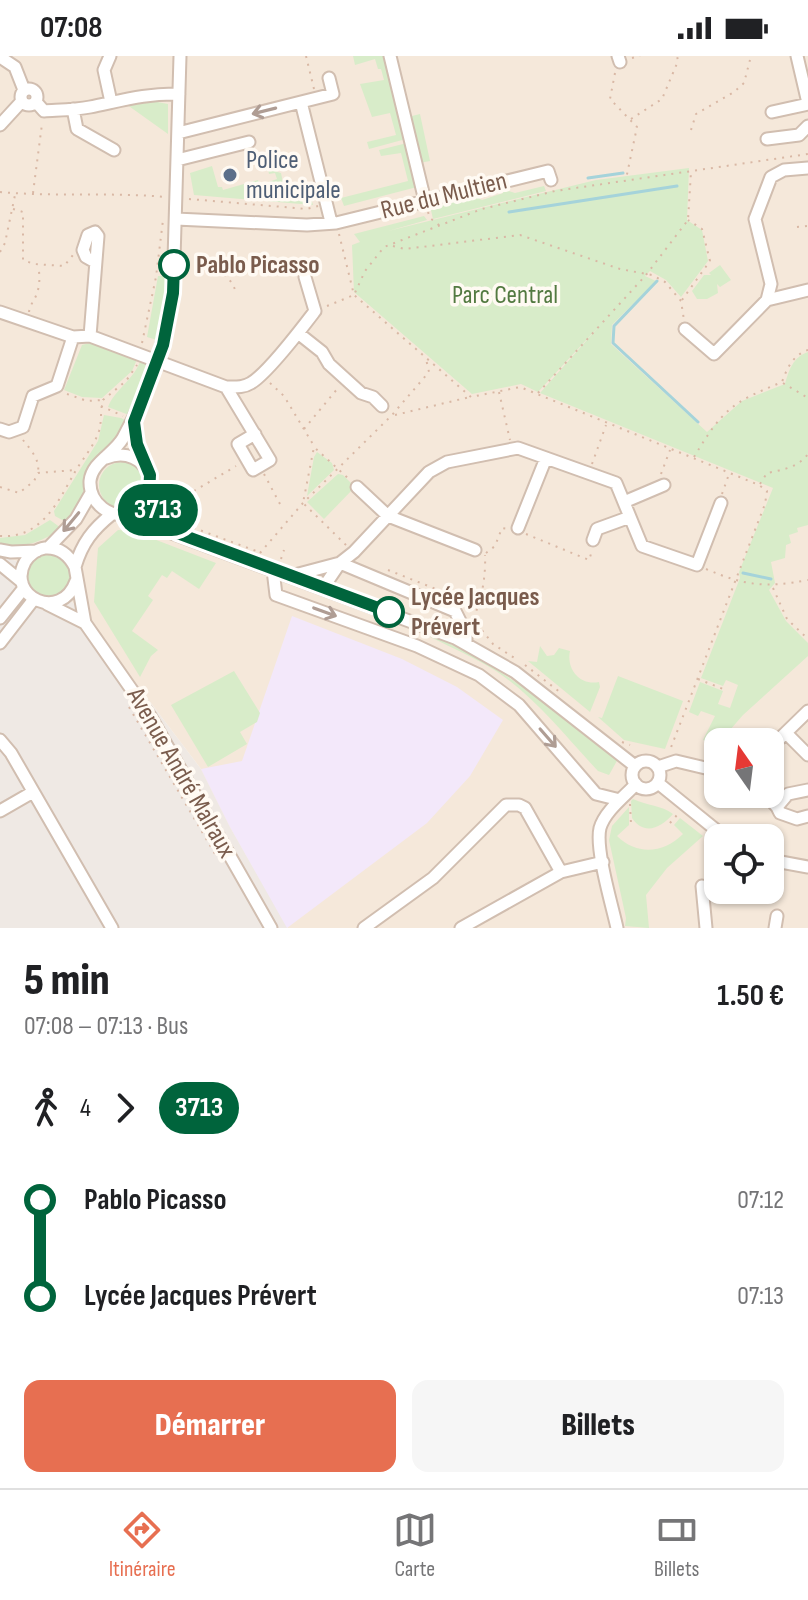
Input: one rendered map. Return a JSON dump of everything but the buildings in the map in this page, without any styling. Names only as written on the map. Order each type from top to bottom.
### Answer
[{"type":"street","points":[[110,56],[104,70],[111,102]]},
{"type":"street","points":[[0,618],[23,585],[24,564],[76,519],[91,493],[92,473],[114,450],[158,360],[173,293],[170,219],[177,197],[180,56]]},
{"type":"street","points":[[390,56],[425,201]]},
{"type":"street","points":[[772,112],[808,104],[797,56]]},
{"type":"street","points":[[0,57],[15,67],[23,96]]},
{"type":"street","points":[[178,133],[333,94],[329,78]]},
{"type":"street","points":[[0,125],[23,96],[35,91],[40,106],[73,109],[156,94],[179,94]]},
{"type":"street","points":[[301,102],[331,222]]},
{"type":"street","points":[[73,109],[77,129],[114,150]]},
{"type":"street","points":[[767,139],[799,135],[808,126]]},
{"type":"street","points":[[177,160],[249,142]]},
{"type":"street","points":[[685,329],[714,354],[767,300],[771,284],[755,219],[771,177],[784,170],[808,168]]},
{"type":"street","name":"Rue du Multien","points":[[170,219],[307,225],[548,171],[551,180]]},
{"type":"street","points":[[90,336],[98,236],[95,232],[88,235],[83,250],[86,257],[95,262]]},
{"type":"street","points":[[0,312],[73,337],[90,336],[226,387],[240,387],[252,383],[315,311],[305,277]]},
{"type":"street","points":[[767,300],[808,290]]},
{"type":"street","points":[[298,333],[322,352],[329,364],[361,393],[373,397],[382,406]]},
{"type":"street","points":[[0,429],[16,431],[23,427],[33,396],[57,386],[73,337]]},
{"type":"street","points":[[226,387],[255,434],[270,460],[253,470],[238,444],[255,434]]},
{"type":"street","points":[[129,420],[150,475],[149,495],[162,518],[179,529],[277,564],[291,576],[466,644],[539,689],[635,766]]},
{"type":"street","points":[[291,576],[340,563],[429,472],[447,462],[512,449],[518,448],[616,483],[642,546],[697,565],[721,503]]},
{"type":"street","points":[[106,458],[123,454],[145,466]]},
{"type":"street","points":[[518,528],[546,458]]},
{"type":"street","points":[[624,502],[661,486]]},
{"type":"street","points":[[357,487],[388,516],[475,550]]},
{"type":"street","points":[[91,493],[103,509],[149,526],[179,529]]},
{"type":"street","points":[[85,623],[75,567],[80,549],[93,529],[117,514],[139,508],[149,495]]},
{"type":"street","points":[[593,540],[597,529],[630,517]]},
{"type":"street","points":[[0,550],[42,549],[65,553],[75,567]]},
{"type":"street","points":[[327,590],[340,563]]},
{"type":"street","points":[[340,563],[455,611],[466,633],[466,644]]},
{"type":"street","points":[[0,564],[34,599],[85,623]]},
{"type":"street","points":[[277,564],[276,595],[417,646],[479,675],[519,705],[596,794],[620,800]]},
{"type":"street","points":[[46,603],[54,603],[68,596],[76,581]]},
{"type":"street","points":[[0,643],[34,599]]},
{"type":"street","name":"Avenue André Malraux","points":[[85,623],[150,716],[271,928]]},
{"type":"street","points":[[808,711],[786,733],[808,757]]},
{"type":"street","points":[[0,740],[11,753],[112,928]]},
{"type":"street","points":[[649,761],[658,767],[661,775],[658,783],[644,789],[636,784],[632,775],[635,766],[649,761]]},
{"type":"street","points":[[658,767],[676,761],[704,768]]},
{"type":"street","points":[[658,783],[709,824]]},
{"type":"street","points":[[617,928],[599,843],[600,828],[636,784]]},
{"type":"street","points":[[784,799],[788,794],[808,790]]},
{"type":"street","points":[[0,811],[33,792]]},
{"type":"street","points":[[364,928],[433,878],[506,805],[525,808],[561,872]]},
{"type":"street","points":[[778,808],[780,813],[797,819],[808,816]]},
{"type":"street","points":[[461,928],[561,872],[603,862]]},
{"type":"street","points":[[784,863],[808,867]]},
{"type":"street","points":[[702,886],[706,928]]},
{"type":"path","points":[[306,56],[315,90]]},
{"type":"path","points":[[630,120],[662,99],[678,61],[677,56]]},
{"type":"path","points":[[691,130],[696,114],[744,83],[751,56]]},
{"type":"path","points":[[618,61],[610,99],[637,127],[625,180]]},
{"type":"path","points":[[32,195],[40,106]]},
{"type":"path","points":[[315,311],[354,295],[379,251],[482,209],[555,191],[808,154]]},
{"type":"path","points":[[537,395],[646,275],[688,220],[691,171]]},
{"type":"path","points":[[0,192],[32,195],[121,193],[168,197],[166,208]]},
{"type":"path","points":[[0,252],[5,243],[16,193]]},
{"type":"path","points":[[177,197],[307,209],[327,205]]},
{"type":"path","points":[[425,201],[430,218],[440,225]]},
{"type":"path","points":[[13,209],[23,212],[23,260],[38,265],[64,266],[75,253],[83,250]]},
{"type":"path","points":[[57,386],[77,398],[95,402],[103,400],[126,381],[136,368],[170,219]]},
{"type":"path","points":[[681,301],[710,261],[702,229],[688,220]]},
{"type":"path","points":[[797,227],[808,226]]},
{"type":"path","points":[[390,245],[405,249],[520,235],[665,282],[681,301],[685,329]]},
{"type":"path","points":[[27,321],[30,305],[37,294],[40,277],[38,265]]},
{"type":"path","points":[[186,265],[211,266],[232,281],[236,292]]},
{"type":"path","points":[[694,458],[715,421],[741,399],[782,382],[787,367],[799,353],[808,350]]},
{"type":"path","points":[[179,529],[258,558],[303,503],[392,415],[429,372],[425,358]]},
{"type":"path","points":[[260,374],[284,396],[314,447],[357,487]]},
{"type":"path","points":[[303,430],[345,379]]},
{"type":"path","points":[[782,382],[808,398]]},
{"type":"path","points":[[499,391],[512,449]]},
{"type":"path","points":[[392,415],[471,397]]},
{"type":"path","points":[[0,536],[17,535],[49,516],[99,431],[103,400]]},
{"type":"path","points":[[101,406],[129,420]]},
{"type":"path","points":[[382,406],[392,415]]},
{"type":"path","points":[[588,473],[607,423]]},
{"type":"path","points":[[0,487],[19,493],[34,481],[38,473],[39,466],[34,454],[16,431]]},
{"type":"path","points":[[303,503],[314,447]]},
{"type":"path","points":[[661,486],[670,449]]},
{"type":"path","points":[[759,485],[767,473],[786,469],[805,459],[808,454]]},
{"type":"path","points":[[194,491],[247,459]]},
{"type":"path","points":[[259,467],[280,504]]},
{"type":"path","points":[[38,473],[76,470]]},
{"type":"path","points":[[721,503],[729,473]]},
{"type":"path","points":[[303,503],[354,552]]},
{"type":"path","points":[[473,619],[486,567],[485,553],[495,546],[502,528],[589,560],[593,540]]},
{"type":"path","points":[[277,564],[284,550]]},
{"type":"path","points":[[697,565],[735,581],[773,586],[808,580]]},
{"type":"path","points":[[379,567],[461,599],[467,612]]},
{"type":"path","points":[[773,586],[787,619],[808,639]]},
{"type":"path","points":[[461,599],[471,594]]},
{"type":"path","points":[[696,679],[723,689]]},
{"type":"path","points":[[128,704],[220,862]]},
{"type":"path","points":[[631,824],[629,801],[634,798]]},
{"type":"path","points":[[670,823],[678,814]]},
{"type":"shaded area","points":[[0,56],[808,56],[808,928],[288,928],[230,827],[201,769],[49,573],[0,555]]},
{"type":"shaded area","points":[[0,555],[49,573],[113,653],[201,769],[230,827],[288,928],[0,928]]},
{"type":"shaded area","points":[[292,616],[402,659],[457,687],[503,720],[470,776],[427,823],[287,928],[201,769],[242,761]]},
{"type":"green space","points":[[353,56],[387,56],[406,139],[369,149],[367,142],[396,135],[390,113],[372,117],[360,84],[384,80],[381,69],[378,69],[375,59],[355,65]]},
{"type":"green space","points":[[152,101],[168,104],[168,134],[126,104]]},
{"type":"green space","points":[[420,114],[430,161],[419,163],[408,117]]},
{"type":"green space","points":[[407,143],[417,187],[344,206],[341,198],[408,181],[401,153],[381,156],[379,150]]},
{"type":"green space","points":[[212,166],[218,187],[223,190],[258,180],[260,185],[277,179],[275,173],[269,174],[268,169],[281,173],[290,194],[310,195],[313,205],[194,195],[190,173]]},
{"type":"green space","name":"Parc Central","points":[[689,168],[687,220],[702,230],[708,261],[681,297],[666,280],[650,271],[645,276],[656,281],[612,325],[611,344],[707,432],[742,401],[785,384],[795,361],[808,352],[808,525],[797,528],[798,532],[789,535],[791,543],[786,545],[785,558],[771,562],[775,583],[769,590],[786,621],[808,643],[808,656],[732,728],[709,728],[715,716],[701,711],[698,716],[689,712],[700,682],[723,691],[718,704],[730,708],[738,685],[726,680],[723,686],[701,678],[773,488],[540,393],[602,323],[538,392],[521,384],[472,394],[354,292],[352,245],[360,242],[354,234],[424,216],[427,220],[388,231],[596,180]]},
{"type":"green space","points":[[544,186],[546,191],[433,219],[430,206],[478,194],[482,200],[503,193],[503,189],[515,193]]},
{"type":"green space","points":[[720,265],[731,280],[720,287],[717,284],[718,293],[707,299],[697,299],[692,291],[704,275],[711,275],[709,273]]},
{"type":"green space","points":[[158,276],[167,276],[167,283],[157,340],[147,337]]},
{"type":"green space","points":[[97,341],[138,357],[132,371],[102,398],[82,397],[64,390],[82,345]]},
{"type":"green space","points":[[141,359],[147,362],[147,372],[129,415],[108,407],[134,372]]},
{"type":"green space","points":[[104,415],[127,421],[118,440],[90,465],[81,502],[66,522],[55,516],[54,511],[98,441]]},
{"type":"green space","points":[[317,452],[332,463],[334,470],[307,496],[314,457]]},
{"type":"green space","points":[[122,462],[131,463],[138,469],[144,476],[144,494],[138,501],[131,507],[122,508],[113,507],[106,501],[100,494],[99,485],[100,476],[106,469],[113,463]]},
{"type":"green space","points":[[338,474],[355,487],[324,519],[307,502]]},
{"type":"green space","points":[[50,520],[61,528],[24,545],[0,547],[0,538],[25,535]]},
{"type":"green space","points":[[118,530],[133,531],[216,563],[199,589],[172,571],[167,578],[162,575],[148,596],[153,600],[132,631],[158,650],[151,656],[140,677],[94,602],[98,548]]},
{"type":"green space","points":[[49,552],[65,559],[72,575],[65,591],[49,598],[33,591],[26,575],[33,559]]},
{"type":"green space","points":[[431,635],[506,676],[618,759],[609,775],[598,771],[550,718],[510,681]]},
{"type":"green space","points":[[540,646],[547,656],[554,655],[559,648],[570,651],[570,664],[576,675],[592,683],[599,682],[590,712],[528,661],[537,662]]},
{"type":"green space","points":[[234,671],[260,713],[257,722],[240,732],[247,744],[208,767],[171,705]]},
{"type":"green space","points":[[618,676],[683,701],[665,749],[624,740],[598,717],[602,718]]},
{"type":"green space","points":[[633,799],[673,814],[658,826],[642,827],[632,818]]},
{"type":"green space","points":[[629,807],[629,825],[617,836],[633,847],[650,850],[676,840],[683,834],[674,825],[680,818],[703,836],[667,868],[646,895],[649,928],[625,926],[626,918],[609,840],[612,826]]},
{"type":"waterway","points":[[588,178],[623,173]]},
{"type":"waterway","points":[[509,212],[677,186]]},
{"type":"waterway","points":[[657,281],[614,326],[613,343],[698,422]]},
{"type":"waterway","points":[[743,573],[771,579]]},
{"type":"bus line","name":"3713","points":[[174,265],[173,293],[163,345],[134,422],[137,444],[150,475],[149,495],[162,518],[177,533],[389,612]]},
{"type":"place","name":"Police municipale","points":[[230,175]]},
{"type":"place","name":"Pablo Picasso","points":[[174,265]]},
{"type":"place","name":"Lycée Jacques Prévert","points":[[389,612]]}]
